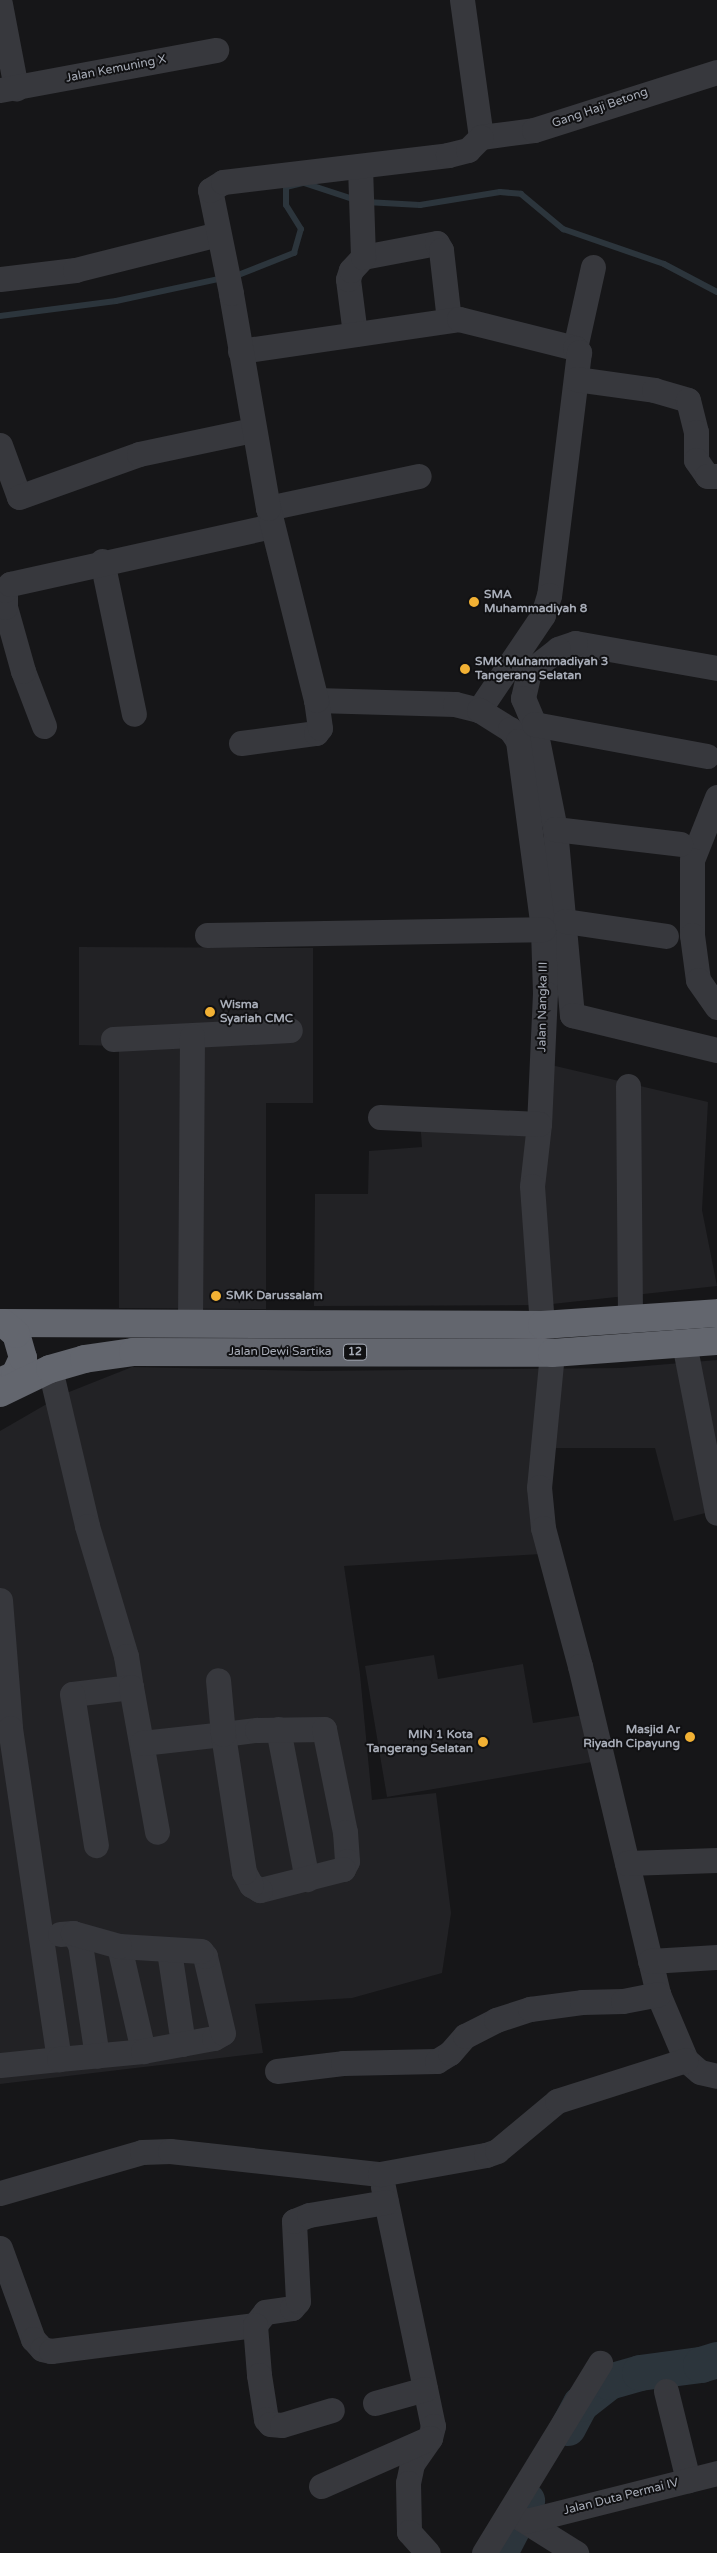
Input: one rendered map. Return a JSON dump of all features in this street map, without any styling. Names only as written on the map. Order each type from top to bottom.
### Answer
[{"type":"highway","points":[[2,1323],[542,1325],[717,1313]]},
{"type":"highway","points":[[0,1382],[15,1375],[23,1358],[16,1334],[2,1323]]},
{"type":"highway","points":[[563,1352],[572,1323]]},
{"type":"highway","name":"Jalan Dewi Sartika","points":[[0,1393],[50,1369],[84,1359],[133,1352],[563,1352],[717,1341]]},
{"type":"street","points":[[240,743],[316,733],[320,728],[316,700],[270,517],[252,430],[229,282],[209,195],[217,183],[448,155],[468,150],[481,137],[462,0]]},
{"type":"street","name":"Jalan Kemuning X","points":[[0,4],[8,89],[216,50]]},
{"type":"street","name":"Gang Haji Betong","points":[[481,137],[534,130],[717,72]]},
{"type":"street","points":[[360,166],[363,257]]},
{"type":"street","points":[[0,279],[75,270],[218,234]]},
{"type":"street","points":[[355,334],[348,279],[351,270],[363,257],[437,244],[440,250],[449,320]]},
{"type":"street","points":[[575,348],[593,267]]},
{"type":"street","points":[[240,351],[449,320],[575,348],[581,357],[576,379],[549,595],[543,616],[479,710]]},
{"type":"street","points":[[576,379],[654,390],[688,400],[696,432],[696,460],[707,476],[717,476]]},
{"type":"street","points":[[0,445],[19,497],[148,452],[252,430]]},
{"type":"street","points":[[44,726],[22,671],[5,607],[2,591],[10,584],[270,517],[419,476]]},
{"type":"street","points":[[102,561],[134,714]]},
{"type":"street","points":[[717,668],[575,643],[558,649],[529,672],[523,698],[534,724],[555,829],[554,925],[572,1015],[717,1050]]},
{"type":"street","name":"Jalan Nangka III","points":[[316,700],[455,704],[479,710],[510,729],[518,741],[554,925],[545,993],[540,1124],[532,1186],[542,1325]]},
{"type":"street","points":[[534,724],[707,756]]},
{"type":"street","points":[[717,797],[692,860],[692,897],[698,980],[717,1007]]},
{"type":"street","points":[[555,829],[680,844]]},
{"type":"street","points":[[207,935],[554,925],[666,936]]},
{"type":"street","points":[[113,1039],[290,1030]]},
{"type":"street","points":[[190,1323],[192,1036]]},
{"type":"street","points":[[628,1086],[630,1319]]},
{"type":"street","points":[[380,1117],[540,1124]]},
{"type":"street","points":[[684,1343],[717,1513]]},
{"type":"street","points":[[563,1352],[539,1487],[543,1528],[580,1666],[658,1994],[686,2060],[700,2072],[717,2076]]},
{"type":"street","points":[[50,1369],[87,1526],[126,1656],[157,1832]]},
{"type":"street","points":[[0,1600],[5,1729],[43,1935],[59,2059]]},
{"type":"street","points":[[142,1743],[223,1734],[278,1729],[318,1727],[327,1732],[347,1861],[343,1869],[260,1890],[250,1885],[244,1872],[223,1734],[218,1680]]},
{"type":"street","points":[[96,1845],[72,1694],[131,1687]]},
{"type":"street","points":[[278,1729],[308,1879]]},
{"type":"street","points":[[627,1863],[717,1860]]},
{"type":"street","points":[[0,2065],[143,2051],[214,2038],[223,2033],[205,1956],[195,1950],[170,1951],[119,1946],[74,1934],[43,1935]]},
{"type":"street","points":[[74,1934],[80,1944],[97,2056]]},
{"type":"street","points":[[119,1946],[143,2051]]},
{"type":"street","points":[[170,1951],[183,2044]]},
{"type":"street","points":[[650,1960],[717,1956]]},
{"type":"street","points":[[278,2070],[342,2063],[424,2064],[444,2057],[465,2036],[496,2020],[530,2009],[582,2002],[622,2001],[658,1994]]},
{"type":"street","points":[[0,2193],[142,2152],[170,2151],[380,2174],[486,2155],[497,2151],[557,2101],[686,2060]]},
{"type":"street","points":[[380,2174],[433,2426],[430,2438],[412,2464],[408,2483],[409,2532],[428,2553]]},
{"type":"street","points":[[332,2410],[282,2425],[270,2424],[266,2419],[259,2375],[255,2325],[265,2312],[296,2305],[298,2284],[294,2222],[309,2215],[386,2202]]},
{"type":"street","points":[[0,2248],[30,2332],[42,2349],[51,2351],[255,2325]]},
{"type":"street","points":[[484,2553],[519,2517],[600,2363]]},
{"type":"street","points":[[375,2403],[426,2389]]},
{"type":"street","points":[[666,2391],[688,2480]]},
{"type":"street","points":[[321,2486],[430,2438]]},
{"type":"street","name":"Jalan Duta Permai IV","points":[[519,2517],[717,2473]]},
{"type":"street","points":[[519,2517],[576,2553]]},
{"type":"shaded area","points":[[79,947],[313,948],[313,1103],[266,1103],[266,1309],[119,1308],[119,1046],[79,1045]]},
{"type":"shaded area","points":[[547,1064],[708,1102],[702,1210],[717,1286],[543,1305],[314,1306],[315,1194],[368,1194],[369,1151],[422,1147],[420,1119],[542,1128]]},
{"type":"shaded area","points":[[717,1360],[717,1510],[674,1521],[655,1448],[556,1448],[542,1480],[557,1553],[344,1566],[360,1674],[372,1800],[436,1793],[451,1913],[442,1973],[352,1998],[255,2004],[263,2053],[0,2084],[0,1431],[64,1394],[132,1367],[313,1371],[621,1368]]},
{"type":"shaded area","name":"MIN 1 Kota Tangerang Selatan","points":[[434,1655],[438,1679],[523,1664],[533,1723],[584,1715],[592,1762],[387,1797],[365,1666]]},
{"type":"waterway","points":[[233,277],[294,253],[301,229],[286,205],[286,187],[304,183],[356,200]]},
{"type":"waterway","points":[[366,202],[420,205],[500,192],[521,194],[563,229],[664,264],[717,292]]},
{"type":"waterway","points":[[0,316],[116,301],[223,278]]},
{"type":"waterway","points":[[568,2428],[581,2404],[609,2382],[640,2373],[701,2365],[717,2360]]},
{"type":"waterway","points":[[500,2553],[527,2501]]},
{"type":"place","name":"SMA Muhammadiyah 8","points":[[474,602]]},
{"type":"place","name":"SMK Muhammadiyah 3 Tangerang Selatan","points":[[465,669]]},
{"type":"place","name":"Wisma Syariah CMC","points":[[210,1012]]},
{"type":"place","name":"SMK Darussalam","points":[[216,1296]]},
{"type":"place","name":"Masjid Ar Riyadh Cipayung","points":[[690,1737]]},
{"type":"place","name":"MIN 1 Kota Tangerang Selatan","points":[[483,1742]]}]
